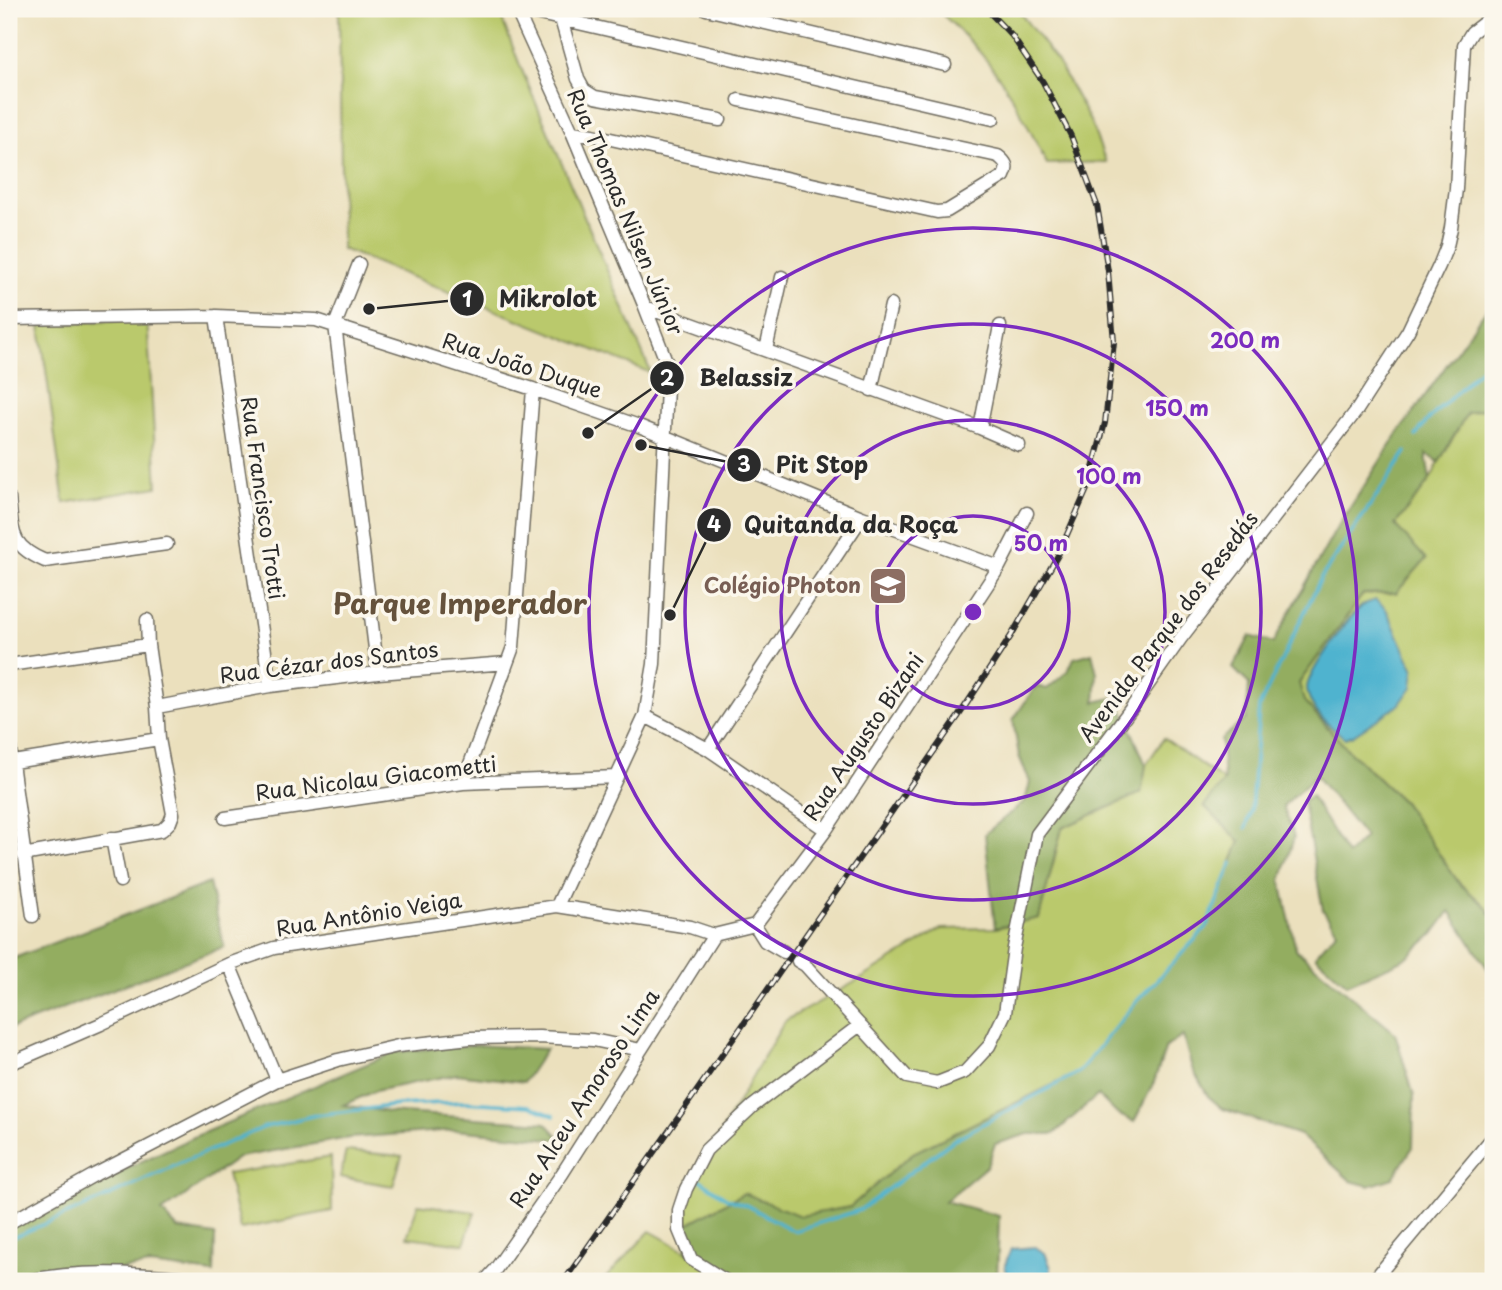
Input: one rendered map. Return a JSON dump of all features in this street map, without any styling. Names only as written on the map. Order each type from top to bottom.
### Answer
[{"type":"street","points":[[517,9],[993,119]]},
{"type":"street","name":"Rua Thomas Nilsen Júnior","points":[[517,9],[572,132],[668,366],[654,664],[649,700],[645,716],[557,906]]},
{"type":"street","points":[[706,9],[945,65]]},
{"type":"street","name":"Avenida Parque dos Resedás","points":[[799,961],[907,1077],[937,1083],[965,1072],[989,1046],[1005,1013],[1014,948],[1037,834],[1181,638],[1331,446],[1408,331],[1439,266],[1451,228],[1457,175],[1464,45],[1472,32],[1493,16]]},
{"type":"street","points":[[561,19],[578,79],[584,90],[595,97],[720,120]]},
{"type":"street","points":[[572,132],[937,212],[947,211],[1004,176],[1007,170],[1006,164],[998,156],[739,100]]},
{"type":"street","points":[[359,264],[335,325],[378,673]]},
{"type":"street","points":[[766,350],[782,277]]},
{"type":"street","points":[[871,390],[891,305]]},
{"type":"street","points":[[645,307],[980,428],[1018,445]]},
{"type":"street","name":"Rua João Duque","points":[[9,319],[216,316],[316,320],[533,389],[664,436],[862,517],[999,567]]},
{"type":"street","name":"Rua Francisco Trotti","points":[[216,316],[270,686]]},
{"type":"street","points":[[980,428],[1000,326]]},
{"type":"street","points":[[463,783],[513,647],[533,389]]},
{"type":"street","points":[[9,498],[10,524],[15,539],[27,553],[45,561],[167,544]]},
{"type":"street","name":"Rua Augusto Bizani","points":[[755,925],[826,830],[999,567],[1027,513]]},
{"type":"street","points":[[708,749],[862,517]]},
{"type":"street","points":[[23,855],[162,830],[170,822],[173,814],[159,738],[147,620]]},
{"type":"street","points":[[9,665],[148,645]]},
{"type":"street","name":"Rua Cézar dos Santos","points":[[157,707],[270,686],[378,673],[507,663]]},
{"type":"street","points":[[645,716],[708,749],[826,830]]},
{"type":"street","points":[[13,762],[159,738]]},
{"type":"street","points":[[9,741],[33,916]]},
{"type":"street","name":"Rua Nicolau Giacometti","points":[[225,818],[463,783],[617,778]]},
{"type":"street","points":[[112,838],[120,881]]},
{"type":"street","name":"Rua Antônio Veiga","points":[[9,1064],[229,964],[274,948],[557,906],[690,927],[714,935],[755,925]]},
{"type":"street","points":[[755,925],[765,940],[784,952]]},
{"type":"street","name":"Rua Alceu Amoroso Lima","points":[[485,1281],[562,1174],[714,935]]},
{"type":"street","points":[[229,964],[277,1080]]},
{"type":"street","points":[[726,1281],[691,1259],[679,1230],[679,1210],[685,1189],[706,1150],[753,1105],[860,1025]]},
{"type":"street","points":[[9,1223],[96,1174],[277,1080],[338,1060],[398,1046],[470,1038],[566,1038],[593,1040],[641,1050]]},
{"type":"street","points":[[1373,1281],[1493,1138]]},
{"type":"street","points":[[28,1281],[50,1276],[88,1274],[132,1274],[230,1281]]},
{"type":"green space","points":[[339,9],[498,9],[651,373],[342,249]]},
{"type":"green space","points":[[936,9],[1017,9],[1057,61],[1090,121],[1106,162],[1047,164],[1019,109],[992,68],[970,41]]},
{"type":"green space","points":[[1481,9],[1493,9],[1493,109],[1489,106],[1490,17]]},
{"type":"green space","points":[[1493,300],[1493,406],[1467,413],[1439,462],[1426,454],[1430,480],[1395,525],[1426,559],[1396,593],[1363,594],[1299,683],[1304,701],[1348,750],[1403,802],[1459,883],[1485,906],[1493,917],[1493,977],[1450,911],[1433,934],[1405,959],[1347,984],[1315,956],[1337,931],[1323,910],[1303,802],[1311,796],[1347,855],[1365,837],[1316,776],[1283,806],[1294,837],[1281,881],[1296,950],[1395,1033],[1414,1096],[1413,1147],[1393,1178],[1369,1186],[1351,1181],[1300,1135],[1223,1109],[1208,1096],[1192,1068],[1183,1036],[1166,1047],[1154,1082],[1134,1122],[1117,1114],[1098,1095],[1054,1134],[1028,1134],[995,1144],[987,1166],[945,1201],[999,1216],[997,1281],[740,1281],[688,1253],[682,1227],[744,1193],[800,1216],[850,1207],[913,1153],[1079,1072],[1135,1003],[1206,928],[1240,841],[1204,806],[1224,781],[1221,739],[1246,719],[1249,684],[1233,668],[1250,636],[1273,643],[1335,531],[1397,435]]},
{"type":"green space","points":[[147,317],[157,487],[64,503],[40,326]]},
{"type":"green space","points":[[1493,406],[1493,917],[1485,906],[1459,883],[1403,802],[1348,750],[1303,701],[1299,683],[1363,594],[1396,593],[1425,559],[1395,525],[1430,480],[1467,413]]},
{"type":"green space","points":[[1092,653],[1097,673],[1095,702],[1117,697],[1146,765],[1141,793],[1062,828],[1039,918],[995,928],[985,834],[1025,801],[1030,782],[1019,756],[1013,720],[1036,686],[1047,689],[1068,671],[1074,658]]},
{"type":"green space","points":[[1164,738],[1224,781],[1204,806],[1240,841],[1206,928],[1135,1003],[1079,1072],[913,1153],[850,1207],[800,1217],[744,1193],[682,1227],[687,1193],[785,1021],[864,977],[941,929],[995,928],[1039,918],[1062,828],[1141,793],[1146,765]]},
{"type":"green space","points":[[209,883],[224,947],[9,1029],[9,960]]},
{"type":"green space","points":[[474,1045],[546,1049],[524,1082],[457,1074],[375,1091],[343,1105],[388,1112],[546,1123],[562,1140],[455,1130],[349,1138],[239,1157],[162,1212],[178,1229],[215,1235],[214,1273],[150,1265],[43,1281],[9,1281],[9,1223],[196,1136],[395,1052]]},
{"type":"green space","points":[[346,1151],[402,1156],[393,1186],[340,1177]]},
{"type":"green space","points":[[331,1157],[332,1211],[240,1229],[227,1174]]},
{"type":"green space","points":[[418,1204],[475,1212],[464,1244],[407,1237]]},
{"type":"green space","points":[[650,1231],[740,1281],[603,1281]]},
{"type":"water","points":[[1375,600],[1386,609],[1414,670],[1412,687],[1399,705],[1345,738],[1316,710],[1307,688],[1314,670],[1341,630],[1359,609]]},
{"type":"water","points":[[1035,1247],[1045,1253],[1051,1268],[1050,1281],[1006,1281],[1005,1265],[1011,1249]]},
{"type":"waterway","points":[[1416,436],[1425,423],[1493,357]]},
{"type":"waterway","points":[[1246,828],[1251,812],[1259,707],[1321,578],[1406,452]]},
{"type":"waterway","points":[[699,1179],[726,1198],[748,1206],[794,1231],[860,1210],[955,1139],[1079,1072],[1135,1003],[1206,928],[1232,863]]},
{"type":"waterway","points":[[9,1239],[265,1127],[316,1115],[399,1105],[465,1102],[529,1106],[554,1116]]},
{"type":"railway","points":[[564,1281],[958,717],[1011,636],[1058,555],[1088,487],[1105,423],[1114,342],[1108,271],[1097,205],[1071,136],[1043,82],[1012,36],[986,9]]},
{"type":"place","name":"Mikrolot","points":[[369,309]]},
{"type":"place","name":"Belassiz","points":[[588,433]]},
{"type":"place","name":"Pit Stop","points":[[641,445]]},
{"type":"place","name":"Colégio Photon","points":[[888,586]]},
{"type":"place","name":"Quitanda da Roça","points":[[670,615]]},
{"type":"district","name":"Parque Imperador","points":[[460,604]]}]
